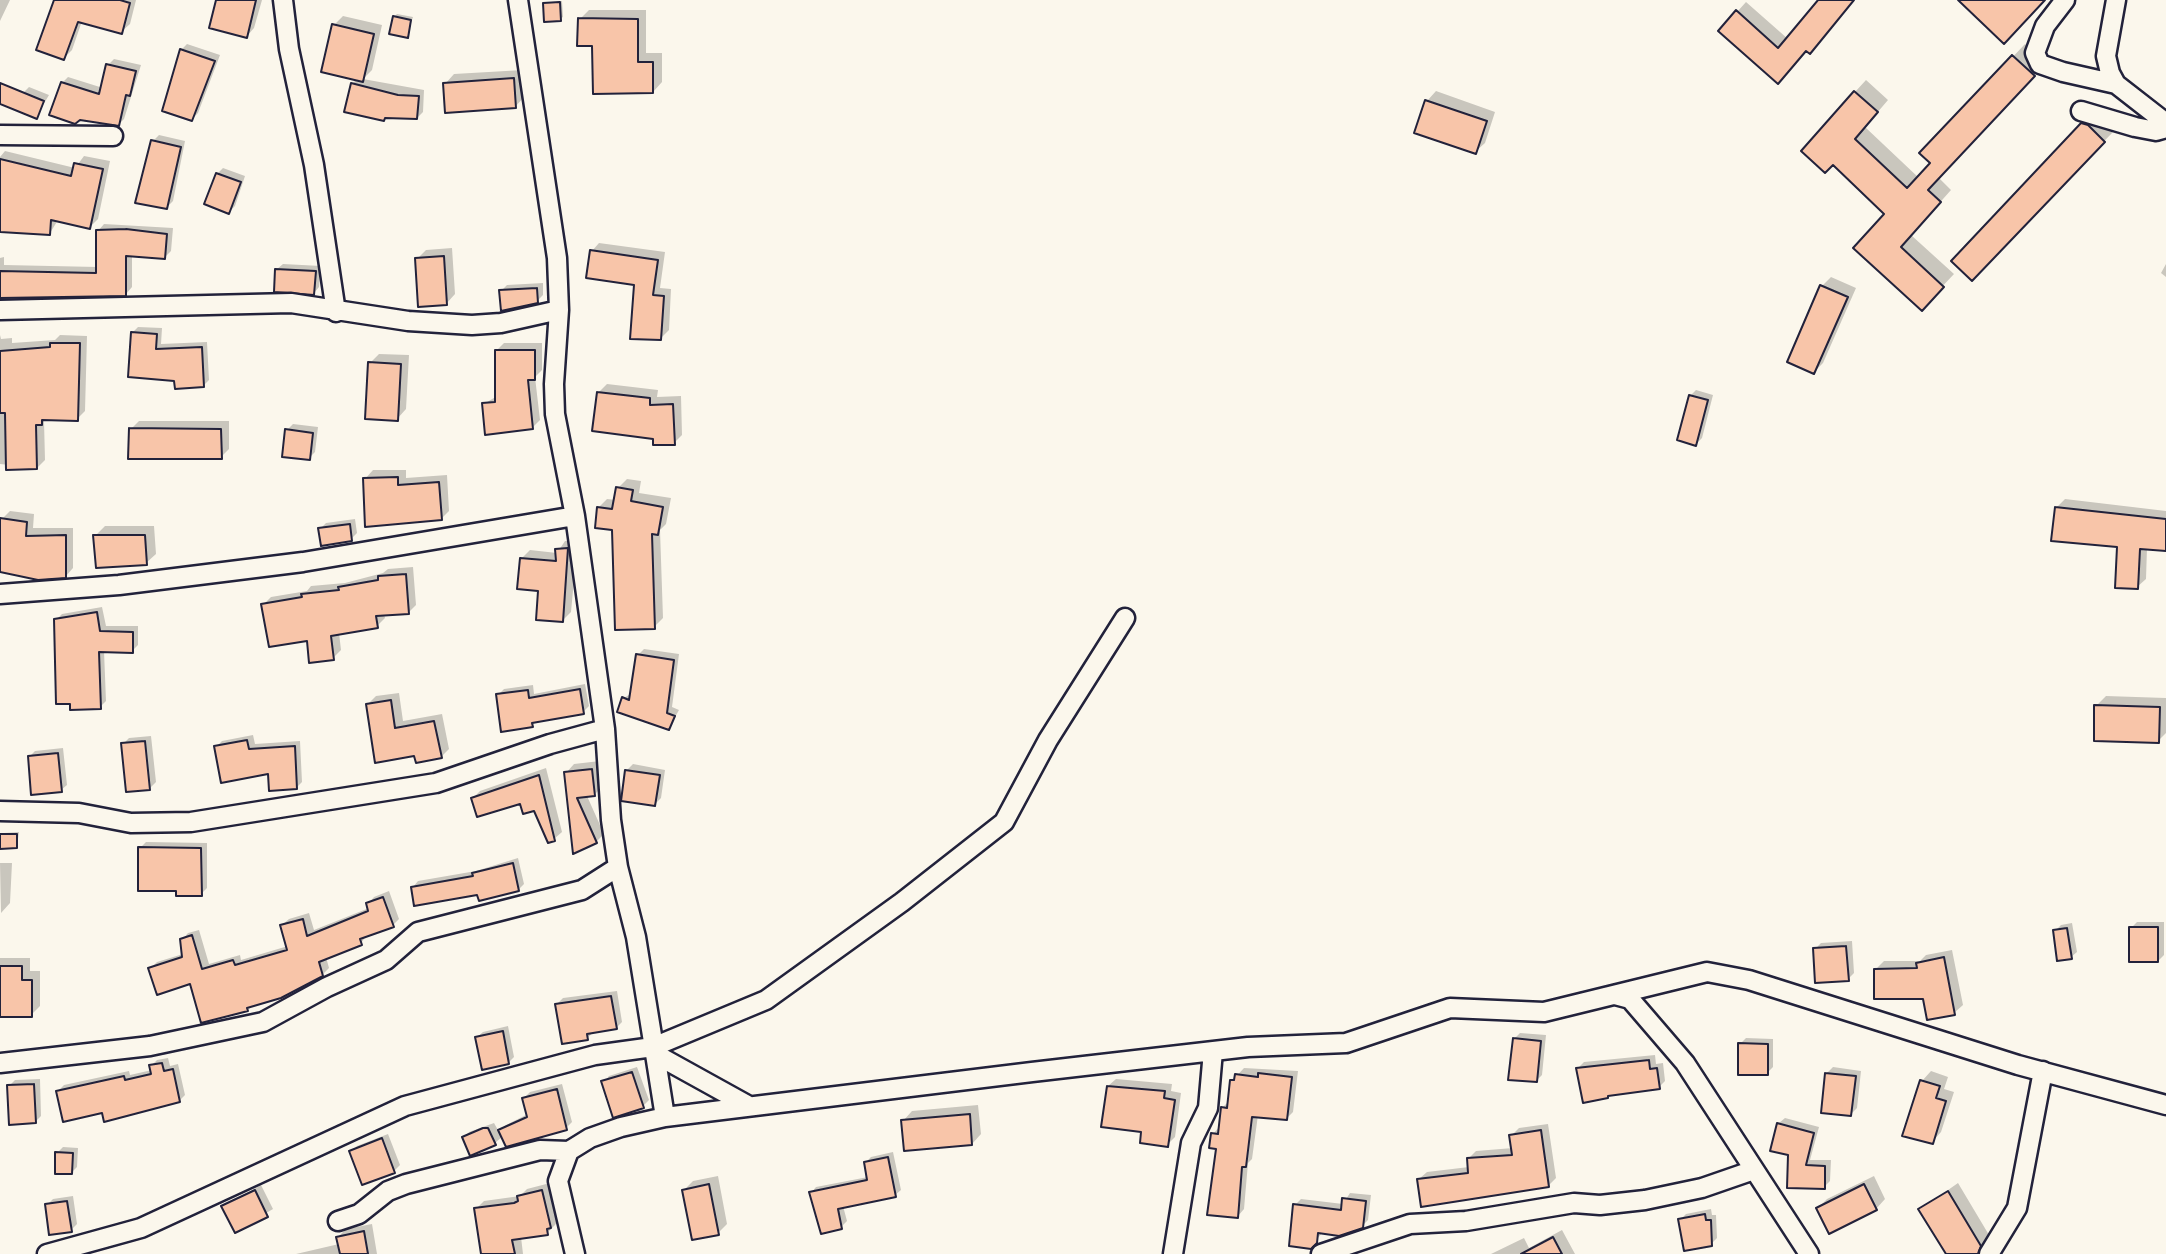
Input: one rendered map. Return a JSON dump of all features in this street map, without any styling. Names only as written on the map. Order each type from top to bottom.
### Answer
[{"type":"street","points":[[283,0],[289,49],[314,165],[336,312]]},
{"type":"street","points":[[519,0],[557,258],[559,310],[554,384],[555,414],[575,516],[605,729],[611,820],[618,867],[636,937],[665,1117]]},
{"type":"street","points":[[2065,0],[2045,26],[2035,53],[2040,64],[2116,85],[2166,125],[2156,131],[2081,111]]},
{"type":"street","points":[[2116,0],[2106,56],[2116,85]]},
{"type":"street","points":[[0,135],[113,135]]},
{"type":"street","points":[[0,310],[291,303],[336,312],[472,325],[501,323],[559,310]]},
{"type":"street","points":[[0,594],[119,585],[303,562],[575,516]]},
{"type":"street","points":[[47,1254],[141,1228],[405,1106],[595,1055],[654,1050],[766,1000],[902,902],[1004,822],[1055,729],[1125,618]]},
{"type":"street","points":[[0,811],[79,813],[131,823],[191,822],[436,783],[550,744],[605,729]]},
{"type":"street","points":[[0,1063],[16,1064],[150,1046],[263,1023],[327,987],[386,960],[418,932],[582,890],[618,867]]},
{"type":"street","points":[[338,1221],[359,1214],[388,1191],[407,1184],[540,1150],[569,1151],[621,1127],[665,1117],[1213,1051],[1346,1044],[1450,1008],[1544,1012],[1676,977],[1707,972],[1749,980],[2043,1071],[2166,1105]]},
{"type":"street","points":[[1615,995],[1630,999],[1685,1063],[1809,1254]]},
{"type":"street","points":[[654,1050],[749,1106]]},
{"type":"street","points":[[1173,1254],[1191,1143],[1208,1108],[1213,1051]]},
{"type":"street","points":[[1989,1254],[2017,1208],[2043,1071]]},
{"type":"street","points":[[569,1151],[558,1181],[575,1254]]},
{"type":"street","points":[[1321,1254],[1410,1224],[1466,1221],[1574,1203],[1600,1205],[1645,1200],[1702,1188],[1754,1170]]},
{"type":"building","points":[[54,0],[120,0],[130,3],[122,34],[78,22],[64,60],[36,50]]},
{"type":"building","points":[[216,0],[256,0],[247,38],[209,28]]},
{"type":"building","points":[[1818,0],[1854,0],[1810,54],[1806,51],[1778,84],[1718,31],[1736,10],[1778,48]]},
{"type":"building","points":[[1958,0],[2045,0],[2004,44]]},
{"type":"building","points":[[560,2],[561,21],[544,22],[543,3]]},
{"type":"building","points":[[393,16],[411,20],[408,38],[389,34]]},
{"type":"building","points":[[578,18],[638,19],[638,62],[653,62],[653,93],[593,94],[592,46],[577,46]]},
{"type":"building","points":[[332,24],[374,34],[363,82],[321,72]]},
{"type":"building","points":[[180,49],[215,61],[192,121],[162,111]]},
{"type":"building","points":[[2012,55],[2035,76],[1928,190],[1941,202],[1901,247],[1944,287],[1922,311],[1853,248],[1884,214],[1833,165],[1825,173],[1801,151],[1854,91],[1878,112],[1855,139],[1907,188],[1930,163],[1919,153]]},
{"type":"building","points":[[106,64],[136,71],[130,96],[126,95],[119,126],[80,120],[75,124],[49,115],[61,82],[99,94]]},
{"type":"building","points":[[514,78],[516,108],[445,113],[443,83]]},
{"type":"building","points":[[0,83],[44,101],[37,119],[0,104]]},
{"type":"building","points":[[351,83],[398,95],[419,96],[417,119],[385,118],[384,121],[344,112]]},
{"type":"building","points":[[1425,100],[1487,121],[1476,154],[1414,133]]},
{"type":"building","points":[[2081,123],[2088,125],[2105,142],[1972,281],[1951,261]]},
{"type":"building","points":[[151,140],[181,147],[167,209],[135,203]]},
{"type":"building","points":[[0,159],[71,176],[74,163],[103,169],[90,229],[51,220],[50,235],[0,232]]},
{"type":"building","points":[[216,173],[241,182],[229,214],[204,204]]},
{"type":"building","points":[[126,229],[167,234],[165,259],[126,256],[126,296],[0,298],[0,271],[96,273],[96,230]]},
{"type":"building","points":[[590,250],[658,260],[653,295],[664,296],[661,340],[630,339],[634,285],[586,278]]},
{"type":"building","points":[[444,256],[447,305],[418,307],[415,258]]},
{"type":"building","points":[[275,269],[316,271],[314,295],[274,292]]},
{"type":"building","points":[[1820,285],[1848,297],[1814,374],[1787,362]]},
{"type":"building","points":[[537,288],[538,303],[501,311],[499,290]]},
{"type":"building","points":[[131,332],[157,334],[156,349],[202,347],[204,387],[175,389],[174,381],[128,377]]},
{"type":"building","points":[[50,343],[80,343],[78,421],[42,420],[42,425],[36,425],[37,469],[6,470],[5,413],[0,413],[0,351],[50,347]]},
{"type":"building","points":[[495,350],[535,350],[535,380],[528,380],[533,429],[485,435],[482,403],[495,402]]},
{"type":"building","points":[[368,362],[401,364],[398,421],[365,419]]},
{"type":"building","points":[[597,392],[650,398],[650,405],[673,404],[675,445],[653,445],[653,439],[592,431]]},
{"type":"building","points":[[1689,395],[1708,400],[1696,446],[1677,440]]},
{"type":"building","points":[[129,428],[221,429],[222,459],[128,459]]},
{"type":"building","points":[[285,429],[313,433],[310,460],[282,457]]},
{"type":"building","points":[[398,477],[398,485],[439,482],[442,520],[365,527],[363,478]]},
{"type":"building","points":[[616,487],[633,490],[631,501],[663,507],[658,535],[652,534],[655,629],[615,630],[612,530],[595,528],[597,507],[612,509]]},
{"type":"building","points":[[2055,507],[2166,519],[2166,551],[2140,549],[2138,589],[2115,588],[2117,547],[2051,541]]},
{"type":"building","points":[[0,518],[27,522],[26,536],[66,535],[66,578],[38,580],[0,572]]},
{"type":"building","points":[[350,524],[352,541],[321,546],[318,528]]},
{"type":"building","points":[[93,535],[145,535],[147,565],[96,568]]},
{"type":"building","points":[[568,548],[563,622],[536,620],[538,591],[517,589],[520,558],[556,561],[555,549]]},
{"type":"building","points":[[406,574],[409,614],[376,616],[378,628],[331,636],[334,660],[309,663],[307,641],[269,647],[261,604],[302,597],[301,594],[339,590],[338,587],[378,580],[378,576]]},
{"type":"building","points":[[97,612],[100,631],[133,632],[133,653],[99,652],[101,709],[70,710],[70,704],[56,704],[54,619]]},
{"type":"building","points":[[636,654],[674,660],[667,713],[675,716],[669,730],[617,712],[622,697],[629,700]]},
{"type":"building","points":[[580,689],[584,714],[532,723],[533,727],[501,732],[496,694],[528,690],[529,698]]},
{"type":"building","points":[[391,700],[395,728],[434,721],[442,758],[416,763],[414,756],[375,763],[366,704]]},
{"type":"building","points":[[2094,705],[2160,707],[2159,743],[2094,741]]},
{"type":"building","points":[[247,740],[249,749],[295,746],[297,789],[269,791],[268,774],[221,783],[214,746]]},
{"type":"building","points":[[145,741],[150,790],[126,792],[121,743]]},
{"type":"building","points":[[58,753],[62,792],[31,795],[28,756]]},
{"type":"building","points":[[592,769],[595,796],[577,798],[597,843],[573,854],[564,772]]},
{"type":"building","points":[[625,770],[660,775],[655,806],[621,801]]},
{"type":"building","points":[[539,775],[555,841],[548,843],[534,811],[523,814],[520,804],[477,817],[471,798]]},
{"type":"building","points":[[0,834],[17,834],[17,848],[0,849]]},
{"type":"building","points":[[138,847],[201,848],[202,896],[176,896],[176,891],[138,891]]},
{"type":"building","points":[[513,863],[519,891],[479,901],[477,895],[414,906],[411,887],[473,876],[472,873]]},
{"type":"building","points":[[383,897],[394,927],[360,939],[362,945],[319,962],[323,976],[281,998],[247,1008],[248,1011],[201,1023],[190,984],[157,995],[148,968],[182,957],[180,939],[192,935],[202,969],[233,960],[235,965],[287,950],[280,925],[303,919],[307,936],[368,911],[366,903]]},
{"type":"building","points":[[2129,927],[2158,927],[2158,962],[2129,962]]},
{"type":"building","points":[[2067,928],[2072,959],[2057,961],[2053,930]]},
{"type":"building","points":[[1846,946],[1849,981],[1815,983],[1813,948]]},
{"type":"building","points":[[1944,957],[1955,1015],[1927,1020],[1923,999],[1874,999],[1874,969],[1917,968],[1916,963]]},
{"type":"building","points":[[0,966],[22,966],[22,980],[32,980],[32,1017],[0,1017]]},
{"type":"building","points":[[611,996],[617,1029],[587,1034],[588,1040],[562,1044],[555,1004]]},
{"type":"building","points":[[503,1031],[509,1064],[482,1070],[475,1037]]},
{"type":"building","points":[[1513,1038],[1541,1041],[1537,1082],[1508,1080]]},
{"type":"building","points":[[1738,1043],[1768,1044],[1768,1075],[1738,1075]]},
{"type":"building","points":[[1649,1060],[1650,1069],[1657,1068],[1660,1089],[1608,1096],[1583,1103],[1576,1068]]},
{"type":"building","points":[[162,1063],[164,1071],[173,1069],[180,1102],[104,1122],[102,1113],[63,1122],[56,1091],[124,1076],[125,1080],[151,1074],[149,1065]]},
{"type":"building","points":[[632,1072],[644,1108],[613,1118],[601,1081]]},
{"type":"building","points":[[1258,1073],[1292,1077],[1287,1120],[1252,1117],[1246,1167],[1242,1167],[1238,1218],[1207,1215],[1216,1149],[1209,1148],[1211,1133],[1218,1134],[1221,1107],[1227,1108],[1230,1080],[1234,1080],[1235,1074],[1258,1077]]},
{"type":"building","points":[[1825,1073],[1856,1076],[1851,1116],[1821,1113]]},
{"type":"building","points":[[1920,1080],[1940,1086],[1936,1098],[1946,1101],[1933,1144],[1902,1136]]},
{"type":"building","points":[[34,1084],[36,1123],[9,1125],[7,1085]]},
{"type":"building","points":[[1107,1086],[1165,1091],[1164,1098],[1175,1100],[1168,1147],[1140,1143],[1141,1132],[1101,1127]]},
{"type":"building","points":[[557,1089],[567,1130],[506,1147],[498,1130],[527,1117],[522,1098]]},
{"type":"building","points":[[970,1114],[972,1145],[904,1151],[901,1120]]},
{"type":"building","points":[[1777,1123],[1814,1133],[1806,1165],[1825,1166],[1825,1189],[1787,1188],[1788,1155],[1770,1151]]},
{"type":"building","points":[[488,1128],[496,1145],[470,1156],[462,1137]]},
{"type":"building","points":[[1541,1130],[1549,1187],[1421,1207],[1417,1179],[1468,1173],[1467,1158],[1512,1155],[1509,1135]]},
{"type":"building","points":[[382,1138],[395,1173],[362,1185],[349,1151]]},
{"type":"building","points":[[55,1152],[73,1153],[72,1174],[55,1174]]},
{"type":"building","points":[[888,1157],[896,1197],[838,1209],[842,1229],[821,1234],[809,1192],[867,1180],[864,1162]]},
{"type":"building","points":[[709,1184],[719,1235],[692,1240],[682,1190]]},
{"type":"building","points":[[1864,1184],[1877,1210],[1829,1234],[1816,1208]]},
{"type":"building","points":[[255,1190],[268,1217],[235,1233],[221,1206]]},
{"type":"building","points":[[542,1190],[551,1228],[547,1229],[548,1235],[512,1240],[515,1254],[481,1254],[474,1208],[514,1203],[518,1201],[517,1196]]},
{"type":"building","points":[[1948,1191],[1981,1246],[1978,1254],[1946,1254],[1918,1209]]},
{"type":"building","points":[[1342,1198],[1366,1201],[1363,1228],[1339,1236],[1318,1233],[1317,1243],[1311,1249],[1289,1246],[1293,1204],[1341,1210]]},
{"type":"building","points":[[67,1201],[72,1232],[49,1235],[45,1204]]},
{"type":"building","points":[[1705,1214],[1706,1220],[1711,1220],[1712,1246],[1684,1251],[1678,1219]]},
{"type":"building","points":[[364,1231],[368,1254],[340,1254],[336,1237]]},
{"type":"building","points":[[1553,1237],[1562,1254],[1521,1254]]}]
